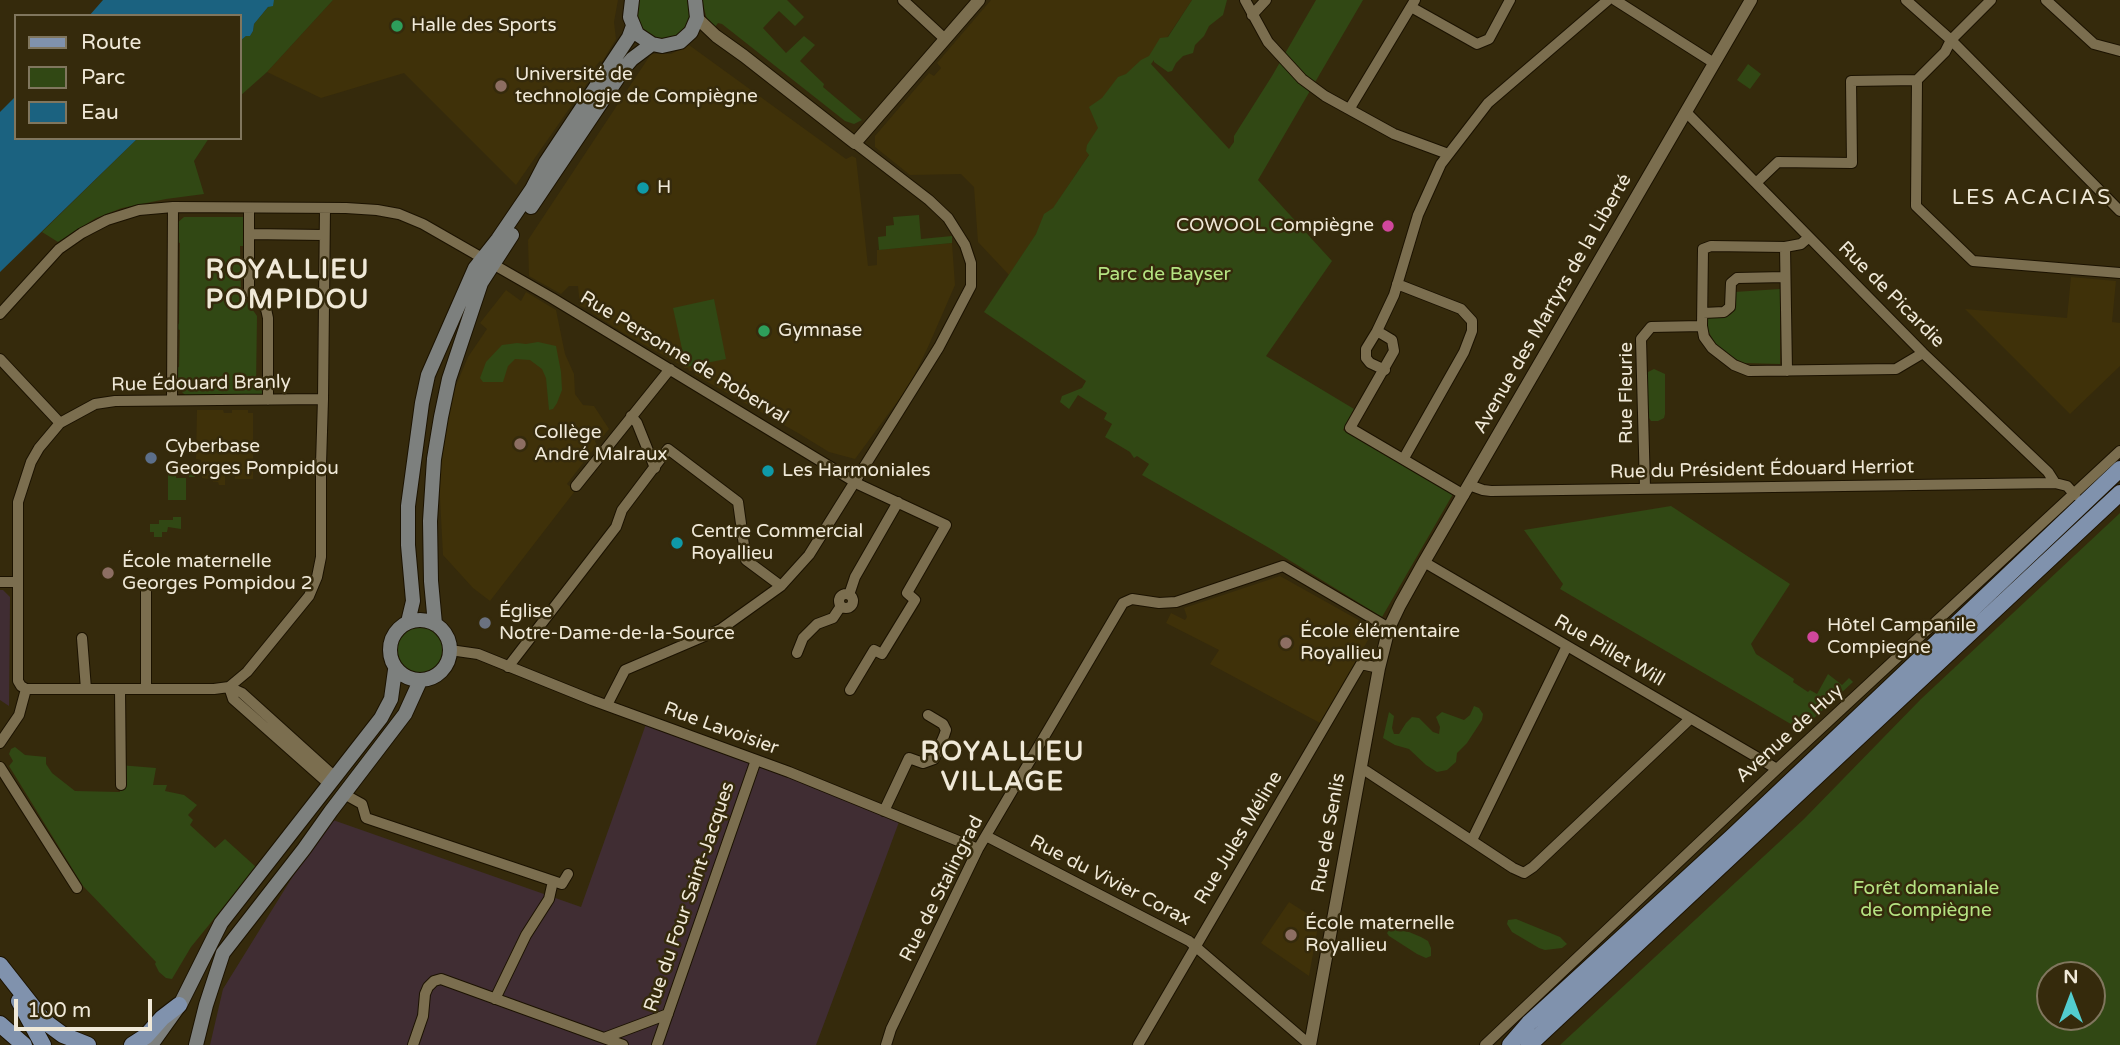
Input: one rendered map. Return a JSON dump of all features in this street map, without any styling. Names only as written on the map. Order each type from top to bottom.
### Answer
[{"type":"main road","points":[[632,0],[630,17],[637,34],[652,44],[671,46],[688,36],[697,18],[695,0]]},
{"type":"main road","points":[[435,624],[429,521],[434,459],[449,379],[488,261],[546,162],[629,37],[633,26]]},
{"type":"main road","points":[[408,622],[413,601],[408,506],[428,375],[475,268],[488,261],[625,67],[652,44]]},
{"type":"main road","points":[[1510,1045],[1529,1023],[1732,837],[2120,469]]},
{"type":"main road","points":[[1529,1045],[2120,493]]},
{"type":"main road","points":[[151,1045],[179,1005],[221,923],[381,718],[391,699],[395,670],[388,648],[391,637],[398,628],[408,622],[426,620],[435,624],[446,635],[450,650],[449,659],[438,675],[420,681],[395,670]]},
{"type":"main road","points":[[196,1045],[223,953],[405,714],[420,681]]},
{"type":"main road","points":[[336,776],[345,773],[340,782],[344,794]]},
{"type":"main road","points":[[257,876],[255,896],[261,906]]},
{"type":"main road","points":[[0,966],[43,1045]]},
{"type":"main road","points":[[0,966],[44,1021],[62,1035],[88,1045]]},
{"type":"main road","points":[[132,1045],[146,1036],[179,1005]]},
{"type":"main road","points":[[0,1024],[24,1045]]},
{"type":"main road","points":[[0,1032],[14,1045]]},
{"type":"street","points":[[903,0],[945,39]]},
{"type":"street","points":[[855,144],[979,0]]},
{"type":"street","points":[[1245,0],[1268,42],[1302,79],[1325,96],[1394,134],[1448,154]]},
{"type":"street","points":[[1252,15],[1266,0]]},
{"type":"street","points":[[1350,108],[1413,4],[1476,44],[1489,39],[1510,0]]},
{"type":"street","points":[[1385,370],[1370,363],[1366,358],[1366,349],[1377,331],[1397,284],[1418,215],[1435,174],[1488,103],[1608,0]]},
{"type":"street","points":[[1615,0],[1714,63]]},
{"type":"street","name":"Avenue des Martyrs de la Liberté","points":[[1390,628],[1399,605],[1751,0]]},
{"type":"street","points":[[1906,0],[1951,40],[2120,211]]},
{"type":"street","points":[[1991,0],[1951,40],[1945,52],[1917,80],[1916,206],[1973,261],[2120,273]]},
{"type":"street","points":[[2051,2],[2094,44],[2120,51]]},
{"type":"street","points":[[607,705],[625,670],[721,629],[780,586],[810,555],[939,347],[971,286],[972,275],[965,245],[948,218],[929,200],[716,36],[697,18]]},
{"type":"street","points":[[688,36],[716,36]]},
{"type":"street","points":[[1756,183],[1778,162],[1852,163],[1851,80],[1917,80]]},
{"type":"street","name":"Rue de Picardie","points":[[1686,112],[1923,353],[2048,472],[2055,483],[2067,486],[2075,495]]},
{"type":"street","points":[[172,400],[173,207]]},
{"type":"street","name":"Rue Personne de Roberval","points":[[0,314],[59,249],[82,233],[124,214],[173,207],[325,208],[377,210],[399,214],[423,224],[856,482],[946,525],[907,593],[915,600],[882,654],[874,650],[850,690]]},
{"type":"street","points":[[249,208],[249,291],[266,309],[268,318],[268,400]]},
{"type":"street","points":[[229,687],[247,671],[309,596],[317,577],[321,557],[325,208]]},
{"type":"street","points":[[249,234],[324,234]]},
{"type":"street","points":[[1809,237],[1801,244],[1785,247],[1710,246],[1703,249],[1702,326],[1704,337],[1712,348],[1734,365],[1749,371],[1896,369],[1923,353]]},
{"type":"street","points":[[1785,247],[1787,371]]},
{"type":"street","points":[[1703,313],[1724,312],[1730,307],[1731,283],[1737,278],[1785,277]]},
{"type":"street","points":[[1397,284],[1461,309],[1472,321],[1472,331],[1464,352],[1404,458]]},
{"type":"street","name":"Rue Fleurie","points":[[1645,488],[1641,339],[1651,327],[1702,326]]},
{"type":"street","points":[[1377,331],[1392,340],[1394,351],[1350,428],[1467,490]]},
{"type":"street","points":[[0,359],[60,423]]},
{"type":"street","points":[[576,486],[670,369]]},
{"type":"street","name":"Rue Édouard Branly","points":[[0,743],[19,715],[22,685],[18,582],[19,502],[31,461],[60,423],[104,402],[323,400]]},
{"type":"street","points":[[631,416],[637,423],[655,468]]},
{"type":"street","points":[[508,667],[616,527],[622,510],[668,449],[738,502],[747,559],[780,586]]},
{"type":"street","name":"Avenue de Huy","points":[[1485,1045],[1777,769],[2120,452]]},
{"type":"street","name":"Rue du Président Édouard Herriot","points":[[1467,490],[2055,483]]},
{"type":"street","points":[[797,653],[803,638],[817,624],[833,618],[841,606],[841,596],[849,595],[855,577],[898,502]]},
{"type":"street","name":"Rue Pillet Will","points":[[1424,562],[1777,769]]},
{"type":"street","name":"Rue de Stalingrad","points":[[886,1045],[978,849],[1120,608],[1128,600],[1176,602],[1283,566],[1390,628]]},
{"type":"street","points":[[0,582],[18,582]]},
{"type":"street","points":[[146,584],[146,689]]},
{"type":"street","name":"Rue de Senlis","points":[[1310,1045],[1379,668],[1390,628]]},
{"type":"street","points":[[82,638],[86,689]]},
{"type":"street","points":[[1472,840],[1567,646]]},
{"type":"street","name":"Rue Lavoisier","points":[[450,650],[478,654],[756,760],[978,849]]},
{"type":"street","name":"Rue Jules Méline","points":[[1138,1045],[1361,664],[1379,668]]},
{"type":"street","points":[[22,685],[86,689],[229,687],[242,693],[336,776]]},
{"type":"street","points":[[120,689],[121,785]]},
{"type":"street","points":[[884,811],[909,758],[923,764],[934,759],[946,730],[943,724],[928,715]]},
{"type":"street","points":[[1360,769],[1519,872],[1528,871],[1690,719]]},
{"type":"street","name":"Rue du Four Saint-Jacques","points":[[657,1045],[756,760]]},
{"type":"street","points":[[0,767],[77,888]]},
{"type":"street","points":[[344,794],[362,804],[366,818],[562,884],[568,874]]},
{"type":"street","name":"Rue du Vivier Corax","points":[[986,836],[1189,942],[1310,1045]]},
{"type":"street","points":[[495,999],[526,934],[549,900],[553,881]]},
{"type":"street","points":[[413,1045],[423,1016],[425,994],[434,981],[441,979],[623,1045]]},
{"type":"street","points":[[604,1038],[668,1014]]},
{"type":"shaded area","name":"Université de technologie de Compiègne","points":[[333,0],[618,0],[614,22],[616,39],[516,185],[404,73],[321,98],[267,72]]},
{"type":"shaded area","points":[[991,0],[1192,0],[1009,275],[978,242],[974,187],[961,174],[910,175],[875,147],[875,136],[929,73],[934,76],[941,68],[937,63]]},
{"type":"shaded area","points":[[689,45],[846,159],[852,156],[856,158],[868,266],[877,265],[877,250],[952,243],[955,285],[928,347],[909,386],[855,459],[829,452],[695,375],[694,371],[684,368],[683,364],[625,334],[591,310],[580,306],[578,286],[569,286],[561,294],[529,276],[528,240],[651,54],[671,54]]},
{"type":"shaded area","points":[[2071,277],[2116,281],[2112,322],[2120,323],[2120,366],[2070,414],[1965,309],[2067,318]]},
{"type":"shaded area","name":"Collège André Malraux","points":[[506,290],[521,301],[526,292],[556,310],[565,354],[574,374],[575,394],[583,405],[594,406],[609,429],[601,439],[595,441],[597,445],[567,484],[575,491],[490,601],[473,588],[443,555],[439,479],[452,395],[468,357],[487,329],[480,323]]},
{"type":"shaded area","points":[[197,410],[223,410],[224,413],[232,413],[232,410],[248,410],[248,413],[253,413],[253,479],[225,476],[225,485],[219,485],[218,482],[202,478],[201,460],[196,459]]},
{"type":"shaded area","name":"École élémentaire Royallieu","points":[[1280,576],[1371,627],[1372,633],[1320,723],[1210,664],[1219,650],[1166,623],[1171,613],[1185,620],[1187,617],[1184,608]]},
{"type":"shaded area","points":[[0,590],[10,597],[9,706],[0,700]]},
{"type":"shaded area","points":[[646,724],[899,822],[816,1045],[210,1045],[223,989],[306,855],[333,820],[581,907]]},
{"type":"shaded area","name":"École maternelle Royallieu","points":[[1289,902],[1319,921],[1309,976],[1261,943]]},
{"type":"green space","points":[[274,0],[333,0],[267,72],[242,94],[242,39],[250,36],[254,24]]},
{"type":"green space","points":[[638,0],[687,0],[691,15],[689,24],[677,38],[659,41],[637,26],[635,7]]},
{"type":"green space","points":[[702,0],[787,0],[804,17],[795,26],[779,11],[763,28],[786,53],[804,36],[815,45],[800,61],[824,84],[823,87],[862,120],[854,124],[845,121],[722,24],[718,23],[715,27],[707,20]]},
{"type":"green space","name":"Parc de Bayser","points":[[1192,0],[1227,0],[1223,15],[1209,26],[1195,45],[1193,53],[1183,56],[1172,71],[1168,72],[1154,60],[1151,64],[1229,149],[1234,142],[1234,136],[1316,0],[1363,0],[1258,180],[1332,261],[1266,356],[1354,409],[1343,430],[1453,494],[1382,617],[1142,475],[1149,464],[1137,456],[1134,458],[1130,452],[1105,437],[1112,424],[1104,419],[1107,413],[1078,395],[1069,409],[1060,402],[1062,396],[1082,388],[1086,381],[984,312],[1036,234],[1044,214],[1053,208],[1089,155],[1086,151],[1087,145],[1098,128],[1089,107],[1102,98],[1118,77],[1149,56],[1160,38],[1168,37]]},
{"type":"green space","points":[[1748,64],[1761,74],[1750,89],[1737,80]]},
{"type":"green space","points":[[136,140],[208,140],[194,161],[204,194],[122,208],[96,218],[58,242],[42,232]]},
{"type":"green space","points":[[919,215],[921,239],[952,236],[952,243],[879,250],[878,237],[886,236],[886,226],[894,225],[893,217]]},
{"type":"green space","points":[[184,217],[244,217],[245,246],[240,246],[241,293],[257,316],[256,385],[264,386],[262,394],[185,395],[177,387],[180,330],[176,329],[179,323],[180,243],[177,242],[177,223]]},
{"type":"green space","points":[[1780,289],[1780,364],[1745,363],[1718,348],[1708,331],[1707,318],[1730,315],[1734,311],[1734,292]]},
{"type":"green space","points":[[714,299],[726,359],[686,367],[673,308]]},
{"type":"green space","points":[[538,342],[556,346],[561,372],[562,390],[557,403],[549,410],[546,378],[542,369],[530,360],[515,359],[508,366],[503,382],[483,382],[480,378],[486,362],[502,345]]},
{"type":"green space","points":[[1654,369],[1665,374],[1665,414],[1664,418],[1658,421],[1651,421],[1647,415],[1647,378],[1648,372]]},
{"type":"green space","points":[[189,464],[189,468],[195,468],[195,477],[189,477],[188,472],[176,473],[176,478],[186,478],[186,500],[168,500],[168,467],[184,467]]},
{"type":"green space","points":[[1671,506],[1790,584],[1751,644],[1756,654],[1794,679],[1793,682],[1808,692],[1810,690],[1817,694],[1828,674],[1842,685],[1849,678],[1853,682],[1801,730],[1560,589],[1563,584],[1524,530]]},
{"type":"green space","name":"Forêt domaniale de Compiègne","points":[[2120,513],[2120,1045],[1560,1045],[1804,819],[1921,699]]},
{"type":"green space","points":[[173,517],[181,517],[181,529],[168,527],[167,532],[162,532],[162,537],[154,537],[154,532],[150,532],[150,524],[159,524],[159,520],[173,520]]},
{"type":"green space","points":[[419,625],[437,632],[444,650],[437,668],[419,675],[401,668],[394,650],[401,632]]},
{"type":"green space","points":[[1474,706],[1483,714],[1482,720],[1457,753],[1456,762],[1447,770],[1437,772],[1409,749],[1383,738],[1389,712],[1394,716],[1394,734],[1399,734],[1412,717],[1419,718],[1433,732],[1439,734],[1440,727],[1436,717],[1442,712],[1464,720]]},
{"type":"green space","points":[[15,747],[25,755],[46,757],[46,764],[52,773],[75,791],[120,792],[119,765],[156,768],[153,785],[167,785],[165,791],[184,795],[197,805],[188,815],[193,820],[190,825],[215,848],[225,839],[256,867],[191,947],[172,979],[159,972],[156,962],[83,886],[9,766],[13,761],[9,754]]},
{"type":"green space","points":[[1516,919],[1560,937],[1567,944],[1562,948],[1539,948],[1512,932],[1507,924],[1508,920]]},
{"type":"green space","points":[[1390,929],[1409,932],[1428,941],[1431,956],[1426,958],[1417,954],[1389,936],[1387,933]]},
{"type":"water","points":[[103,0],[274,0],[273,6],[268,7],[254,24],[250,36],[242,39],[242,14],[91,14]]},
{"type":"water","points":[[14,98],[14,140],[136,140],[0,272],[0,112]]},
{"type":"place","name":"Halle des Sports","points":[[397,26]]},
{"type":"place","name":"Université de technologie de Compiègne","points":[[501,86]]},
{"type":"place","name":"H","points":[[643,188]]},
{"type":"place","name":"COWOOL Compiègne","points":[[1388,226]]},
{"type":"place","name":"Gymnase","points":[[764,331]]},
{"type":"place","name":"Collège André Malraux","points":[[520,444]]},
{"type":"place","name":"Cyberbase Georges Pompidou","points":[[151,458]]},
{"type":"place","name":"Les Harmoniales","points":[[768,471]]},
{"type":"place","name":"Centre Commercial Royallieu","points":[[677,543]]},
{"type":"place","name":"École maternelle Georges Pompidou 2","points":[[108,573]]},
{"type":"place","name":"Église Notre-Dame-de-la-Source","points":[[485,623]]},
{"type":"place","name":"Hôtel Campanile Compiegne","points":[[1813,637]]},
{"type":"place","name":"École élémentaire Royallieu","points":[[1286,643]]},
{"type":"place","name":"École maternelle Royallieu","points":[[1291,935]]},
{"type":"district","name":"LES ACACIAS","points":[[2032,198]]},
{"type":"district","name":"ROYALLIEU POMPIDOU","points":[[288,286]]},
{"type":"district","name":"ROYALLIEU VILLAGE","points":[[1003,768]]}]
